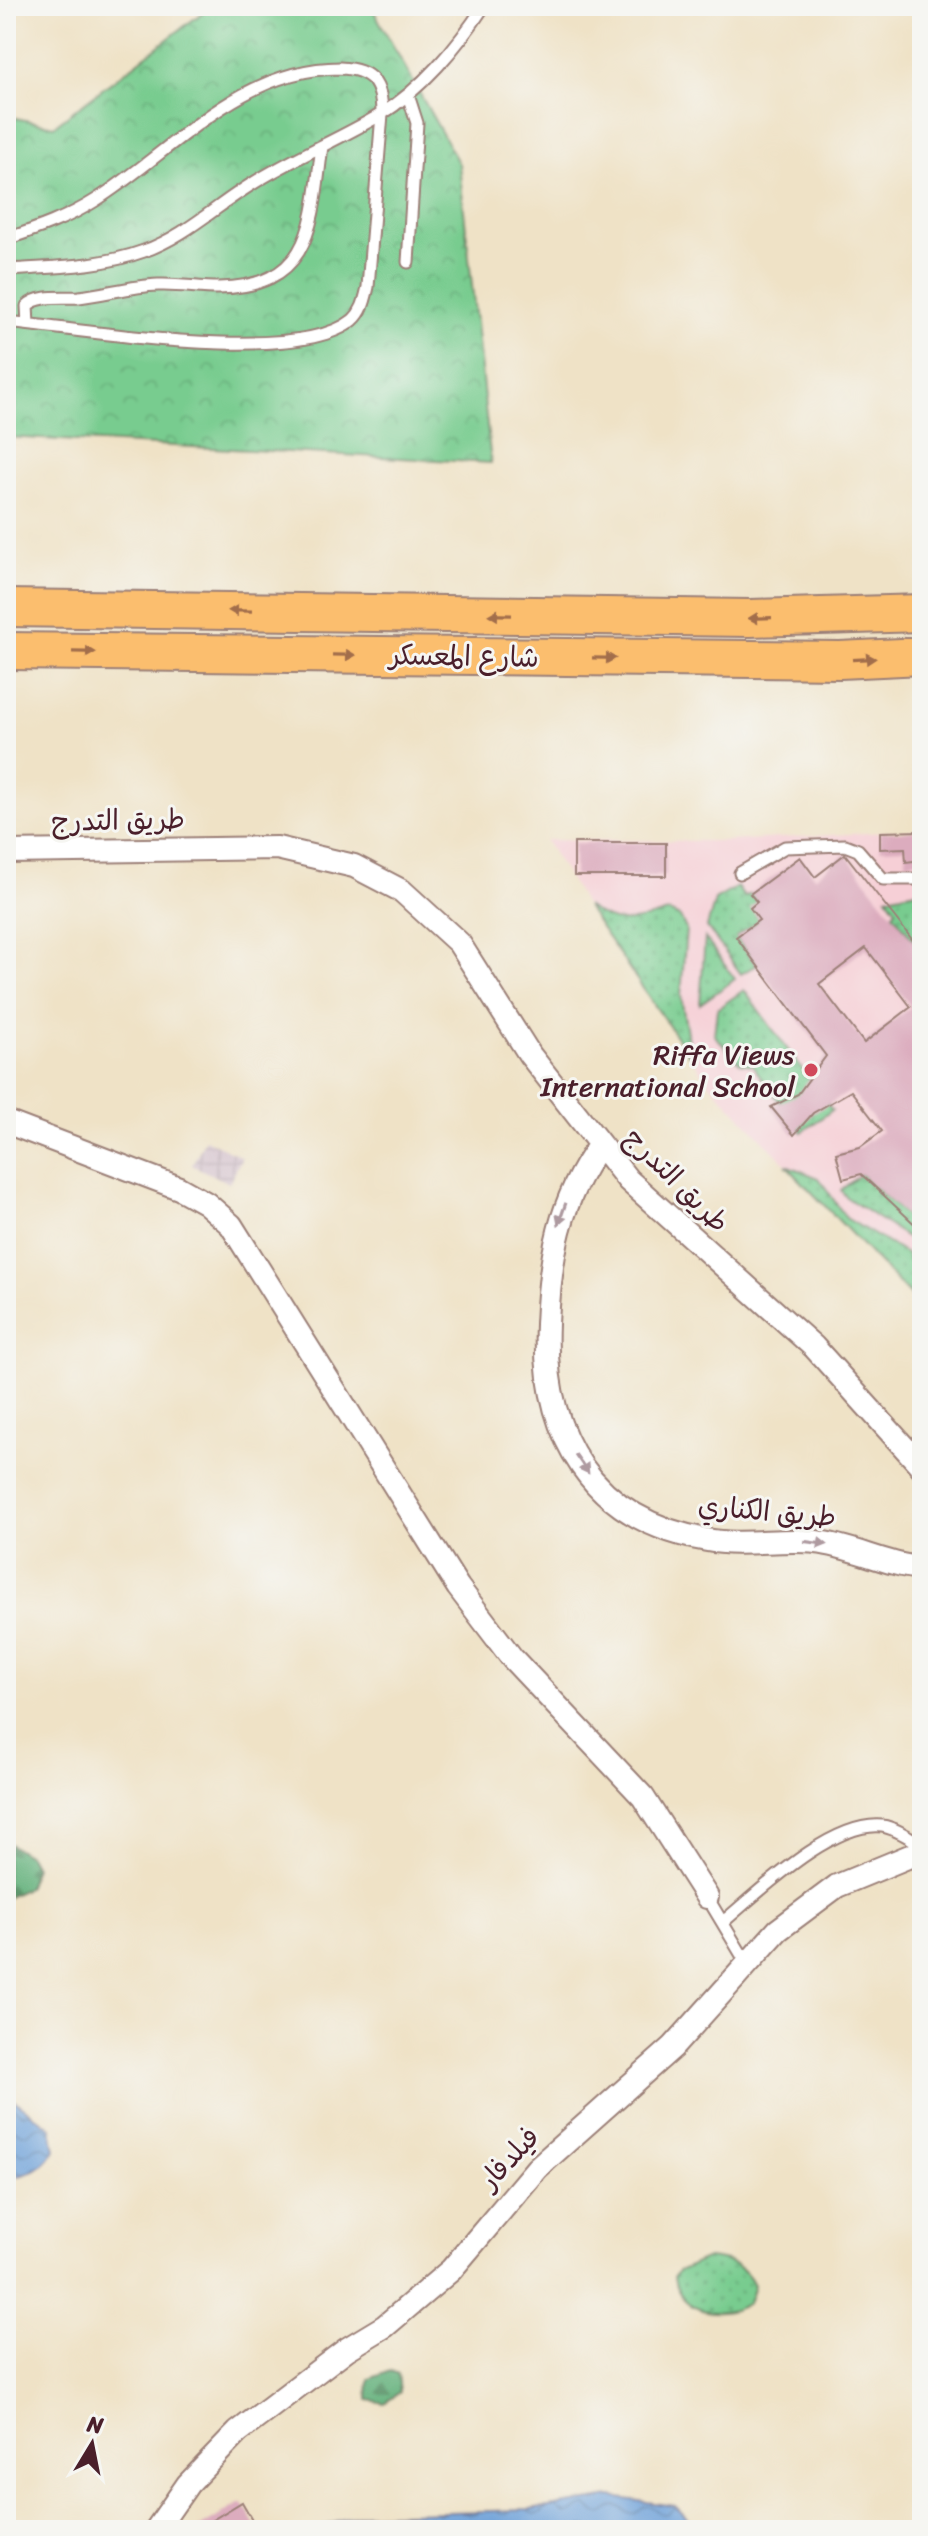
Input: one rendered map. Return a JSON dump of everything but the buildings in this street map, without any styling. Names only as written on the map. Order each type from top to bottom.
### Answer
[{"type":"main road","name":"شارع المعسكر","points":[[6,608],[750,618],[922,613]]},
{"type":"main road","name":"شارع المعسكر","points":[[6,651],[840,660],[922,656]]},
{"type":"street","name":"طريق التدرج","points":[[6,852],[277,848],[328,857],[378,877],[423,907],[459,943],[530,1055],[599,1146],[660,1212],[814,1347],[922,1467]]},
{"type":"street","points":[[6,1122],[179,1188],[206,1203],[231,1225],[458,1587],[512,1658],[643,1797],[707,1897]]},
{"type":"street","name":"طريق الكناري","points":[[599,1146],[577,1179],[559,1222],[549,1273],[546,1361],[556,1419],[565,1440],[590,1476],[623,1506],[686,1536],[730,1543],[820,1543],[884,1562],[922,1568]]},
{"type":"street","name":"فيلدفار","points":[[156,2530],[188,2484],[238,2432],[347,2349],[385,2326],[451,2270],[518,2187],[673,2047],[715,2005],[746,1962],[796,1914],[826,1893],[867,1872],[922,1851]]},
{"type":"lane","points":[[6,270],[63,267],[146,251],[179,234],[273,171],[382,114],[408,95],[467,31],[484,6]]},
{"type":"lane","points":[[6,239],[49,225],[95,201],[213,112],[275,80],[308,70],[364,72],[380,86],[382,114],[368,287],[359,312],[341,327],[313,336],[224,343],[6,322]]},
{"type":"lane","points":[[408,95],[417,123],[408,262]]},
{"type":"lane","points":[[28,324],[27,306],[41,299],[160,285],[218,288],[251,285],[273,277],[291,265],[303,249],[322,146]]},
{"type":"lane","points":[[740,873],[785,847],[845,845],[858,850],[883,879],[922,879]]},
{"type":"lane","points":[[723,1922],[786,1870],[843,1835],[866,1827],[886,1827],[922,1845]]},
{"type":"lane","points":[[707,1897],[746,1962]]},
{"type":"shaded area","name":"Riffa Views International School","points":[[922,830],[922,1308],[708,1082],[586,906],[545,840],[727,841]]},
{"type":"shaded area","points":[[205,1139],[242,1157],[229,1183],[192,1165]]},
{"type":"green space","points":[[211,6],[371,6],[459,164],[491,463],[6,437],[6,116],[54,126]]},
{"type":"green space","points":[[737,887],[744,897],[751,894],[757,902],[759,920],[736,937],[756,965],[741,974],[707,927],[715,900]]},
{"type":"green space","points":[[922,890],[922,952],[893,913],[896,910],[887,897]]},
{"type":"green space","points":[[586,906],[618,921],[669,912],[680,917],[686,929],[681,996],[691,1058]]},
{"type":"green space","points":[[705,938],[735,979],[700,1004]]},
{"type":"green space","points":[[744,990],[832,1110],[802,1132],[752,1065],[740,1063],[714,1035],[717,1009]]},
{"type":"green space","points":[[786,1165],[819,1178],[846,1218],[906,1254],[922,1278],[922,1308]]},
{"type":"green space","points":[[861,1174],[922,1231],[916,1237],[906,1237],[846,1197],[841,1190]]},
{"type":"green space","points":[[6,1842],[29,1856],[35,1867],[27,1888],[6,1898]]},
{"type":"green space","points":[[708,2258],[729,2262],[746,2273],[754,2285],[748,2303],[726,2312],[714,2312],[692,2306],[684,2299],[674,2277],[678,2271]]},
{"type":"green space","points":[[391,2371],[398,2374],[400,2392],[385,2403],[368,2400],[369,2379]]},
{"type":"water","points":[[6,2094],[51,2128],[55,2150],[34,2170],[6,2178]]},
{"type":"water","points":[[611,2497],[675,2506],[699,2530],[310,2530],[365,2514],[530,2510]]},
{"type":"place","name":"Riffa Views International School","points":[[811,1070]]}]
